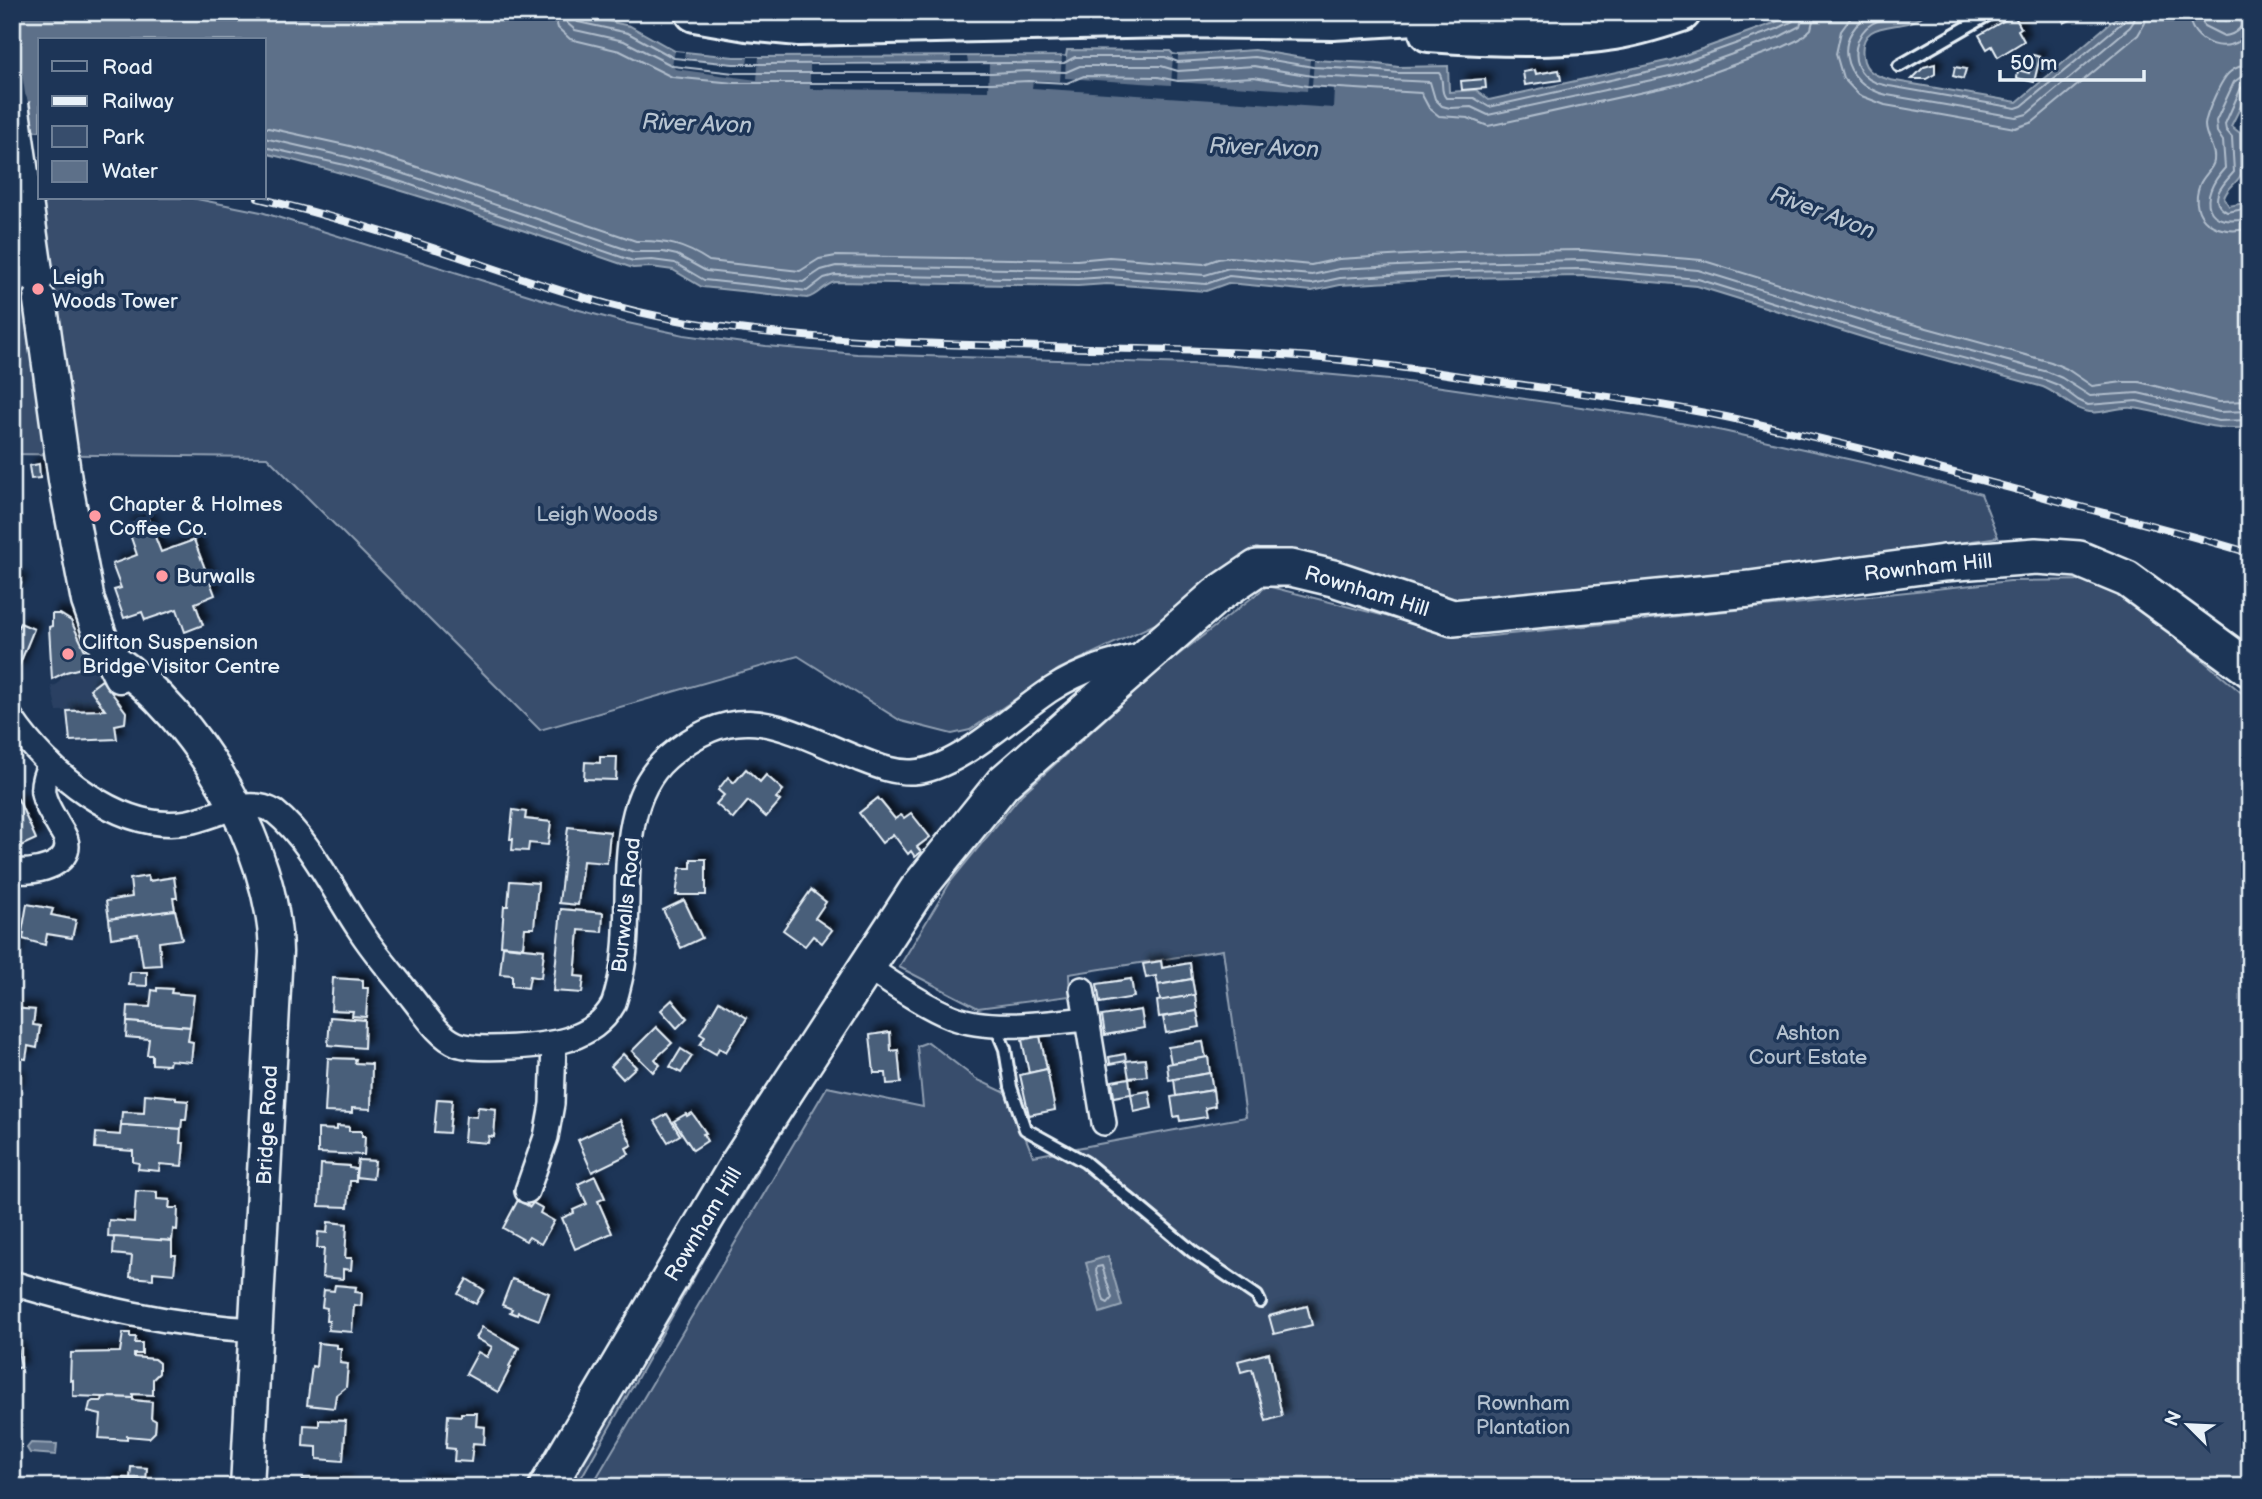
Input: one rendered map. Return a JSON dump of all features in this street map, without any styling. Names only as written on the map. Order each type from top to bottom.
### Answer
[{"type":"highway","points":[[695,12],[799,26],[1171,18],[1333,20],[1464,12]]},
{"type":"highway","points":[[1333,20],[1458,34],[1566,35],[1608,31],[1681,12]]},
{"type":"main road","name":"Bridge Road","points":[[12,104],[65,481],[88,601],[106,648],[195,739],[236,807],[266,881],[276,932],[247,1487]]},
{"type":"main road","name":"Rownham Hill","points":[[547,1487],[736,1167],[917,890],[1003,783],[1217,595],[1257,568],[1291,568],[1333,578],[1453,618],[1750,589],[1944,563],[2036,556],[2080,559],[2127,579],[2250,668]]},
{"type":"street","name":"Burwalls Road","points":[[12,719],[50,764],[94,798],[118,811],[150,822],[182,823],[236,807],[250,805],[269,808],[282,818],[306,847],[361,933],[435,1027],[454,1043],[514,1047],[554,1044],[591,1030],[613,1004],[625,960],[626,876],[637,806],[645,783],[665,759],[696,736],[727,723],[759,722],[889,770],[915,773],[949,763],[1054,687],[1101,664],[1150,653]]},
{"type":"street","points":[[12,870],[26,873],[37,871],[59,860],[65,853],[66,839],[42,792],[43,779],[50,764]]},
{"type":"street","points":[[867,967],[953,1018],[995,1025],[1087,1019]]},
{"type":"street","points":[[1082,989],[1104,1123]]},
{"type":"street","points":[[527,1191],[546,1137],[554,1044]]},
{"type":"street","points":[[12,1283],[68,1300],[154,1319],[257,1330]]},
{"type":"lane","points":[[1899,66],[1993,12]]},
{"type":"lane","points":[[995,1025],[1005,1049],[1011,1087],[1025,1129],[1105,1176],[1193,1252],[1256,1296],[1260,1302]]},
{"type":"shaded area","points":[[92,665],[102,680],[90,690],[105,710],[57,711],[51,686],[56,685],[66,672]]},
{"type":"green space","name":"Leigh Woods","points":[[12,172],[38,173],[38,200],[202,200],[261,212],[561,305],[684,335],[857,354],[1224,365],[1400,381],[1644,416],[1870,464],[1981,494],[1998,537],[1811,566],[1454,606],[1257,548],[1181,612],[1059,669],[970,730],[952,734],[901,721],[798,656],[540,730],[267,457],[12,454]]},
{"type":"green space","name":"Ashton Court Estate","points":[[2108,580],[2250,700],[2250,1487],[591,1487],[827,1087],[923,1107],[917,1046],[928,1042],[976,1079],[1008,1094],[1033,1156],[1246,1117],[1223,950],[1069,974],[1070,996],[978,1008],[899,967],[951,881],[1021,795],[1164,666],[1267,586],[1472,638],[2010,581]]},
{"type":"green space","points":[[864,1002],[719,1233],[576,1487],[557,1487],[657,1316]]},
{"type":"water","name":"River Avon","points":[[12,12],[566,12],[630,26],[675,51],[734,57],[1066,56],[1067,50],[1170,51],[1178,55],[1255,50],[1314,60],[1398,67],[1448,66],[1449,92],[1476,90],[1489,100],[1671,60],[1774,23],[1794,12],[1927,12],[1911,22],[1876,29],[1865,38],[1863,57],[1869,70],[1890,80],[2017,102],[2123,12],[2211,12],[2225,21],[2232,12],[2250,12],[2250,88],[2231,126],[2240,133],[2241,174],[2224,198],[2229,206],[2250,202],[2250,427],[2205,425],[2133,408],[2085,411],[2043,387],[1875,341],[1697,286],[1583,276],[1458,278],[1340,285],[1312,291],[1228,283],[1206,291],[1107,284],[1078,286],[835,282],[807,298],[702,287],[673,270],[633,268],[404,191],[266,154],[266,38],[38,38],[38,131],[12,130]]},
{"type":"water","points":[[1108,1256],[1122,1306],[1100,1313],[1086,1263]]},
{"type":"water","points":[[31,1443],[57,1444],[56,1455],[30,1453],[27,1448]]},
{"type":"pier","points":[[13,12],[31,134],[12,134]]},
{"type":"pier","points":[[675,51],[685,52],[684,57],[704,61],[747,65],[748,57],[759,57],[757,80],[675,69],[672,65]]},
{"type":"pier","points":[[1173,55],[1178,55],[1177,82],[1307,91],[1310,60],[1314,60],[1312,86],[1334,88],[1333,108],[1032,88],[1033,80],[1060,81],[1062,56],[1066,57],[1065,78],[1171,85]]},
{"type":"pier","points":[[951,57],[967,57],[968,63],[989,64],[988,91],[810,89],[810,62],[951,63]]},
{"type":"building","points":[[2059,12],[2086,12],[2064,23]]},
{"type":"building","points":[[2014,15],[2024,41],[1998,57],[1992,46],[1987,49],[1979,35]]},
{"type":"building","points":[[2033,55],[2040,57],[2034,82],[2017,78],[2018,70],[2029,73]]},
{"type":"building","points":[[1935,64],[1935,74],[1926,79],[1912,79],[1924,67]]},
{"type":"building","points":[[1955,67],[1966,69],[1963,79],[1953,76]]},
{"type":"building","points":[[1535,70],[1536,74],[1559,70],[1561,80],[1525,85],[1523,72]]},
{"type":"building","points":[[1485,79],[1486,88],[1462,90],[1461,81]]},
{"type":"building","points":[[39,464],[40,478],[31,479],[29,466]]},
{"type":"building","name":"Burwalls","points":[[148,519],[161,552],[194,540],[215,595],[195,603],[203,625],[185,632],[177,609],[145,620],[142,612],[124,618],[114,590],[121,588],[112,564],[137,555],[127,526]]},
{"type":"building","points":[[12,575],[21,583],[12,594]]},
{"type":"building","name":"Clifton Suspension Bridge Visitor Centre","points":[[52,614],[60,614],[71,621],[92,665],[52,679],[49,627],[52,626]]},
{"type":"building","points":[[20,623],[34,629],[17,671],[12,667],[12,636],[14,637]]},
{"type":"building","points":[[102,680],[126,712],[125,723],[115,725],[117,739],[70,741],[67,711],[105,710],[90,689]]},
{"type":"building","points":[[600,757],[617,757],[616,780],[584,779],[585,762],[600,763]]},
{"type":"building","points":[[746,769],[760,782],[766,775],[783,790],[776,798],[780,801],[766,817],[748,801],[733,819],[716,804],[724,795],[718,790],[728,777],[734,783]]},
{"type":"building","points":[[878,798],[895,819],[901,815],[904,818],[911,813],[930,837],[917,847],[921,852],[915,857],[911,851],[908,854],[893,834],[882,843],[859,813]]},
{"type":"building","points":[[18,799],[36,839],[12,850],[12,802]]},
{"type":"building","points":[[513,810],[526,812],[525,819],[551,822],[548,845],[529,843],[528,851],[512,850],[513,839],[510,839]]},
{"type":"building","points":[[568,827],[610,832],[607,863],[583,861],[578,905],[559,903]]},
{"type":"building","points":[[691,859],[706,859],[706,895],[676,895],[680,868],[691,868]]},
{"type":"building","points":[[148,876],[149,881],[174,877],[177,898],[173,898],[175,910],[109,919],[106,901],[132,897],[130,879]]},
{"type":"building","points":[[510,881],[538,883],[534,928],[525,928],[523,947],[501,945],[504,906],[508,906]]},
{"type":"building","points":[[811,890],[826,902],[815,918],[832,930],[822,943],[813,936],[805,946],[783,930]]},
{"type":"building","points":[[684,900],[702,938],[681,948],[663,910]]},
{"type":"building","points":[[27,904],[53,909],[51,915],[76,920],[72,938],[47,934],[45,945],[23,939]]},
{"type":"building","points":[[561,909],[603,913],[602,932],[579,930],[575,976],[584,977],[582,993],[553,991]]},
{"type":"building","points":[[175,910],[182,939],[159,942],[161,965],[143,966],[138,934],[111,938],[109,919]]},
{"type":"building","points":[[12,922],[22,924],[14,960],[12,960]]},
{"type":"building","points":[[503,946],[544,950],[541,978],[530,976],[528,988],[512,986],[512,975],[500,974]]},
{"type":"building","points":[[1161,961],[1162,968],[1190,963],[1192,979],[1158,985],[1156,976],[1146,978],[1143,964]]},
{"type":"building","points":[[130,972],[147,972],[147,986],[129,985]]},
{"type":"building","points":[[333,978],[363,980],[363,988],[368,988],[366,1017],[352,1016],[353,1011],[331,1010]]},
{"type":"building","points":[[1131,979],[1134,997],[1100,1003],[1097,984]]},
{"type":"building","points":[[1192,979],[1195,995],[1160,1001],[1158,985]]},
{"type":"building","points":[[157,988],[172,989],[171,993],[194,995],[190,1027],[127,1022],[128,1006],[150,1007],[152,990],[157,991]]},
{"type":"building","points":[[1195,995],[1197,1011],[1159,1017],[1157,1001]]},
{"type":"building","points":[[672,1000],[687,1018],[677,1028],[661,1010]]},
{"type":"building","points":[[719,1001],[747,1018],[726,1052],[719,1048],[716,1054],[700,1045],[705,1037],[700,1034]]},
{"type":"building","points":[[12,1008],[35,1010],[33,1025],[40,1026],[37,1048],[28,1046],[26,1059],[12,1057]]},
{"type":"building","points":[[1141,1010],[1144,1028],[1105,1035],[1102,1016]]},
{"type":"building","points":[[1197,1011],[1200,1027],[1166,1033],[1163,1017]]},
{"type":"building","points":[[330,1017],[365,1020],[364,1048],[328,1045]]},
{"type":"building","points":[[127,1022],[190,1027],[188,1041],[193,1042],[191,1062],[170,1060],[169,1065],[152,1064],[152,1055],[147,1055],[149,1039],[126,1037]]},
{"type":"building","points":[[656,1027],[672,1043],[655,1059],[660,1065],[653,1072],[632,1051]]},
{"type":"building","points":[[890,1032],[891,1051],[898,1050],[901,1083],[887,1084],[886,1073],[874,1073],[870,1035]]},
{"type":"building","points":[[1040,1036],[1047,1069],[1029,1073],[1022,1040]]},
{"type":"building","points":[[1203,1042],[1206,1058],[1171,1063],[1168,1047]]},
{"type":"building","points":[[681,1049],[692,1056],[681,1073],[670,1067]]},
{"type":"building","points":[[623,1054],[636,1067],[623,1079],[611,1066]]},
{"type":"building","points":[[1125,1054],[1126,1061],[1110,1064],[1109,1057]]},
{"type":"building","points":[[1208,1057],[1210,1073],[1169,1080],[1167,1064]]},
{"type":"building","points":[[328,1058],[356,1059],[355,1063],[372,1064],[371,1109],[352,1108],[352,1113],[325,1112]]},
{"type":"building","points":[[1145,1059],[1147,1076],[1129,1078],[1126,1061]]},
{"type":"building","points":[[1047,1069],[1055,1110],[1029,1115],[1020,1075]]},
{"type":"building","points":[[1210,1073],[1213,1090],[1176,1096],[1174,1079]]},
{"type":"building","points":[[12,1077],[18,1077],[17,1089],[12,1089]]},
{"type":"building","points":[[1129,1078],[1131,1094],[1114,1097],[1112,1081]]},
{"type":"building","points":[[1213,1090],[1215,1106],[1205,1108],[1207,1117],[1180,1121],[1179,1116],[1174,1117],[1171,1097]]},
{"type":"building","points":[[1149,1091],[1152,1108],[1134,1112],[1131,1094]]},
{"type":"building","points":[[145,1094],[188,1101],[186,1120],[182,1120],[181,1129],[121,1125],[122,1112],[144,1113]]},
{"type":"building","points":[[437,1099],[452,1100],[449,1133],[434,1132]]},
{"type":"building","points":[[478,1107],[496,1109],[494,1137],[489,1136],[488,1143],[464,1141],[466,1116],[477,1117]]},
{"type":"building","points":[[692,1113],[706,1133],[703,1134],[707,1141],[693,1150],[674,1121]]},
{"type":"building","points":[[667,1114],[680,1135],[668,1142],[655,1121]]},
{"type":"building","points":[[620,1120],[632,1145],[626,1148],[629,1154],[592,1172],[578,1140]]},
{"type":"building","points":[[121,1125],[181,1129],[180,1143],[184,1143],[182,1166],[160,1164],[159,1171],[138,1169],[139,1163],[133,1162],[133,1151],[95,1148],[96,1133],[120,1135]]},
{"type":"building","points":[[337,1126],[349,1127],[349,1131],[362,1131],[362,1136],[365,1136],[364,1155],[318,1153],[318,1129],[337,1130]]},
{"type":"building","points":[[358,1160],[375,1161],[373,1179],[356,1177]]},
{"type":"building","points":[[321,1164],[356,1169],[356,1181],[350,1181],[348,1207],[319,1206]]},
{"type":"building","points":[[595,1176],[605,1198],[598,1201],[612,1233],[575,1249],[562,1218],[587,1204],[578,1184]]},
{"type":"building","points":[[136,1191],[157,1192],[157,1199],[170,1200],[169,1208],[178,1208],[177,1230],[173,1229],[172,1241],[108,1237],[109,1220],[134,1222]]},
{"type":"building","points":[[518,1200],[530,1207],[533,1203],[542,1208],[540,1213],[554,1221],[541,1244],[529,1237],[526,1241],[503,1228]]},
{"type":"building","points":[[328,1222],[347,1224],[345,1258],[352,1258],[351,1270],[343,1269],[343,1279],[322,1277],[324,1248],[317,1248],[318,1232],[327,1233]]},
{"type":"building","points":[[114,1237],[172,1241],[172,1255],[176,1255],[174,1274],[153,1272],[153,1279],[130,1277],[132,1256],[113,1254]]},
{"type":"building","points":[[467,1279],[484,1290],[476,1304],[458,1294]]},
{"type":"building","points":[[512,1279],[549,1293],[539,1320],[518,1312],[517,1315],[510,1312],[512,1309],[502,1305]]},
{"type":"building","points":[[335,1285],[356,1287],[355,1292],[362,1293],[361,1306],[354,1305],[352,1332],[328,1330],[327,1308],[322,1307],[324,1290],[334,1291]]},
{"type":"building","points":[[1307,1306],[1312,1325],[1274,1334],[1269,1316]]},
{"type":"building","points":[[482,1327],[519,1348],[498,1392],[466,1374],[478,1352],[487,1357],[492,1347],[476,1338]]},
{"type":"building","points":[[123,1333],[136,1337],[135,1343],[142,1343],[142,1354],[134,1354],[134,1357],[154,1359],[159,1363],[159,1373],[153,1379],[153,1395],[133,1394],[133,1398],[73,1396],[73,1380],[70,1381],[71,1353],[120,1352]]},
{"type":"building","points":[[318,1343],[337,1345],[337,1348],[341,1348],[340,1363],[348,1364],[346,1387],[336,1395],[334,1408],[307,1405],[312,1366],[316,1367]]},
{"type":"building","points":[[18,1349],[21,1367],[12,1370],[12,1350]]},
{"type":"building","points":[[1269,1353],[1282,1416],[1266,1421],[1252,1369],[1241,1372],[1238,1361]]},
{"type":"building","points":[[103,1397],[152,1402],[151,1418],[156,1421],[155,1432],[149,1438],[99,1438],[101,1415],[88,1412],[90,1403],[102,1401]]},
{"type":"building","points":[[461,1413],[477,1413],[476,1426],[485,1427],[484,1444],[473,1443],[471,1462],[454,1461],[455,1449],[446,1448],[448,1415],[461,1416]]},
{"type":"building","points":[[319,1420],[346,1421],[343,1461],[317,1459],[317,1447],[303,1446],[304,1425],[319,1426]]},
{"type":"building","points":[[131,1467],[147,1468],[146,1480],[130,1479]]},
{"type":"building","points":[[108,1478],[146,1480],[146,1487],[108,1487]]},
{"type":"building","points":[[302,1480],[345,1482],[348,1487],[301,1487]]},
{"type":"building","points":[[422,1481],[448,1483],[447,1487],[421,1487]]},
{"type":"railway","points":[[266,200],[381,232],[599,302],[689,322],[844,339],[1311,357],[1380,364],[1610,397],[1697,411],[1803,435],[2250,553]]},
{"type":"place","name":"Leigh Woods Tower","points":[[38,289]]},
{"type":"place","name":"Chapter & Holmes Coffee Co.","points":[[95,516]]},
{"type":"place","name":"Burwalls","points":[[162,576]]},
{"type":"place","name":"Clifton Suspension Bridge Visitor Centre","points":[[68,654]]},
{"type":"park label","name":"Rownham Plantation","points":[[1523,1415]]}]
